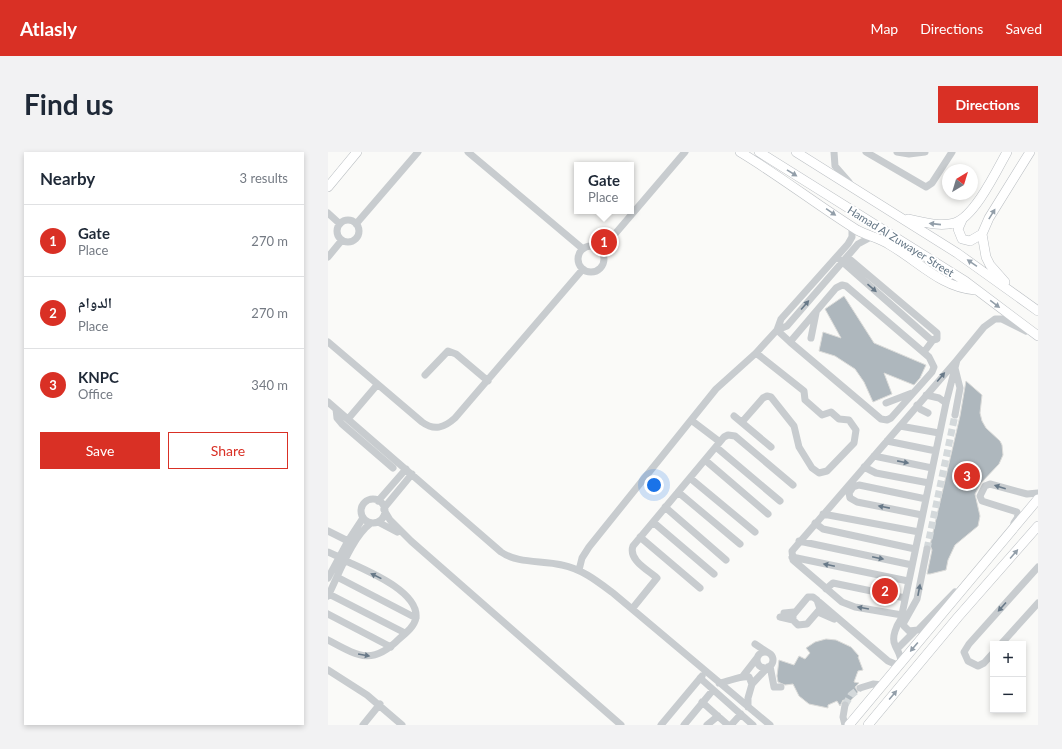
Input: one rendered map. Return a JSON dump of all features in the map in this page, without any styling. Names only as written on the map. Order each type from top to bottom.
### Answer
[{"type":"main road","points":[[328,178],[350,152]]},
{"type":"main road","points":[[328,187],[357,152]]},
{"type":"main road","points":[[740,152],[852,226],[871,237],[891,245],[948,283],[961,288],[977,290]]},
{"type":"main road","name":"Hamad Al Zuwayer Street","points":[[759,152],[977,290],[1038,337]]},
{"type":"main road","name":"Hamad Al Zuwayer Street","points":[[796,152],[956,253],[1038,311]]},
{"type":"main road","points":[[982,234],[970,241],[962,239],[958,229],[962,220],[972,208],[1007,152]]},
{"type":"main road","points":[[1017,295],[990,265],[984,250],[982,234],[987,222],[1030,152]]},
{"type":"main road","points":[[901,218],[939,225],[956,223],[962,220]]},
{"type":"main road","points":[[849,725],[1038,499]]},
{"type":"main road","points":[[868,725],[958,617],[1038,526]]},
{"type":"main road","points":[[958,617],[997,565],[995,561],[983,565]]},
{"type":"street","points":[[356,224],[418,152]]},
{"type":"street","points":[[468,152],[583,249],[600,248],[603,262],[598,270],[589,271],[583,269],[578,258],[583,249]]},
{"type":"street","points":[[634,204],[679,152]]},
{"type":"street","points":[[634,210],[685,152]]},
{"type":"street","points":[[834,152],[834,163],[837,170],[858,191]]},
{"type":"street","points":[[866,152],[926,187],[932,183],[952,152]]},
{"type":"street","points":[[897,152],[909,154],[925,152]]},
{"type":"street","points":[[328,213],[340,224]]},
{"type":"street","points":[[626,214],[607,240],[630,214]]},
{"type":"street","points":[[349,220],[356,224],[359,231],[356,239],[349,242],[342,240],[337,233],[340,224],[349,220]]},
{"type":"street","points":[[579,570],[582,558],[589,547],[691,420],[722,383],[756,353],[777,330],[781,319],[850,241],[852,226]]},
{"type":"street","points":[[777,330],[787,326],[861,242],[871,237]]},
{"type":"street","points":[[328,257],[342,240]]},
{"type":"street","points":[[837,257],[845,260],[933,340],[924,352]]},
{"type":"street","points":[[328,342],[425,425],[435,428],[444,426],[455,418],[583,269]]},
{"type":"street","points":[[777,330],[790,342],[883,420],[891,418],[933,370],[933,361],[924,352],[846,286],[838,287],[790,342]]},
{"type":"street","points":[[812,338],[816,312]]},
{"type":"street","points":[[902,620],[840,601],[792,557],[792,551],[984,327],[995,319],[1002,319],[1038,337]]},
{"type":"street","points":[[425,375],[448,351],[456,354],[488,380]]},
{"type":"street","points":[[742,422],[763,398],[767,396],[771,397],[794,426],[798,444],[812,468],[819,473],[827,471],[852,446],[856,438],[856,428],[849,420],[839,419],[831,412],[822,415],[805,400],[804,391],[756,353]]},
{"type":"street","points":[[914,632],[907,630],[902,620],[905,598],[939,434],[957,360]]},
{"type":"street","points":[[954,368],[960,388],[955,415]]},
{"type":"street","points":[[348,419],[377,385]]},
{"type":"street","points":[[886,402],[914,392]]},
{"type":"street","points":[[926,395],[938,398],[946,403]]},
{"type":"street","points":[[328,402],[506,555],[518,559],[564,565],[579,570],[597,581],[770,725]]},
{"type":"street","points":[[917,405],[920,409],[928,412]]},
{"type":"street","points":[[336,409],[337,418],[342,424],[393,468]]},
{"type":"street","points":[[734,416],[771,447]]},
{"type":"street","points":[[691,420],[780,501]]},
{"type":"street","points":[[900,426],[939,434]]},
{"type":"street","points":[[632,609],[658,578],[633,557],[632,548],[726,436],[735,436],[793,485]]},
{"type":"street","points":[[887,441],[936,451]]},
{"type":"street","points":[[874,456],[932,468]]},
{"type":"street","points":[[705,460],[768,514]]},
{"type":"street","points":[[864,467],[876,473],[929,483]]},
{"type":"street","points":[[378,501],[406,469]]},
{"type":"street","points":[[329,575],[362,532],[384,516],[384,509],[412,474]]},
{"type":"street","points":[[690,478],[755,532]]},
{"type":"street","points":[[1002,542],[1018,517],[1017,512],[984,503],[980,496],[982,490],[985,486],[990,484],[1027,494],[1038,493]]},
{"type":"street","points":[[922,515],[857,502],[850,498],[849,493],[853,487],[859,485],[926,499]]},
{"type":"street","points":[[678,492],[740,544]]},
{"type":"street","points":[[405,633],[328,595],[337,577],[348,541],[363,518],[361,511],[364,504],[370,500],[378,501],[390,520],[411,541],[621,725]]},
{"type":"street","points":[[665,507],[726,560]]},
{"type":"street","points":[[823,514],[918,532]]},
{"type":"street","points":[[363,518],[375,522],[411,541]]},
{"type":"street","points":[[653,522],[714,574]]},
{"type":"street","points":[[815,523],[823,530],[915,549]]},
{"type":"street","points":[[328,531],[348,541]]},
{"type":"street","points":[[640,537],[700,588]]},
{"type":"street","points":[[799,541],[912,565]]},
{"type":"street","points":[[793,616],[808,597],[813,597],[888,661],[895,664],[901,663],[898,648],[895,645],[894,640],[896,627],[917,599],[927,549]]},
{"type":"street","points":[[328,552],[394,586],[413,605],[416,618],[413,626],[382,654],[369,656],[354,653],[328,640]]},
{"type":"street","points":[[792,557],[908,581]]},
{"type":"street","points":[[898,648],[914,632],[920,629],[983,565]]},
{"type":"street","points":[[990,657],[978,666],[970,663],[964,655],[965,649],[1038,568]]},
{"type":"street","points":[[337,577],[416,618]]},
{"type":"street","points":[[826,589],[833,583],[905,598]]},
{"type":"street","points":[[793,616],[798,625],[805,625],[818,612],[819,602]]},
{"type":"street","points":[[1005,641],[1038,603]]},
{"type":"street","points":[[818,612],[830,617],[885,664],[889,669],[890,676]]},
{"type":"street","points":[[328,614],[391,647]]},
{"type":"street","points":[[782,615],[793,616]]},
{"type":"street","points":[[748,707],[748,698],[752,684],[767,667],[773,659],[767,652],[754,646],[757,659],[767,667],[774,686],[781,687]]},
{"type":"street","points":[[719,683],[730,682],[743,676],[762,652],[767,652]]},
{"type":"street","points":[[328,670],[380,704],[402,725]]},
{"type":"street","points":[[661,725],[705,671]]},
{"type":"street","points":[[743,676],[749,677],[752,684]]},
{"type":"street","points":[[700,678],[753,725]]},
{"type":"street","points":[[860,688],[873,684],[883,685]]},
{"type":"street","points":[[684,725],[713,690]]},
{"type":"street","points":[[702,702],[730,725],[740,714]]},
{"type":"street","points":[[363,725],[380,704]]},
{"type":"street","points":[[844,725],[843,717],[845,706]]},
{"type":"street","points":[[707,725],[718,716]]},
{"type":"building","points":[[602,235],[605,238],[605,245],[610,246],[607,250],[596,241]]},
{"type":"building","points":[[844,296],[874,343],[926,365],[920,378],[914,385],[884,373],[892,394],[873,402],[864,382],[855,369],[835,356],[819,351],[823,332],[841,338],[825,309]]},
{"type":"building","points":[[966,381],[982,395],[980,413],[982,421],[986,428],[1000,441],[1003,455],[999,464],[981,483],[975,494],[980,516],[978,526],[955,545],[948,560],[946,570],[927,574],[932,550],[930,545],[960,416]]},
{"type":"building","points":[[826,639],[836,640],[851,647],[859,656],[858,657],[863,670],[858,671],[854,682],[859,683],[855,687],[858,692],[852,699],[849,702],[843,700],[840,706],[837,701],[828,705],[828,708],[809,704],[799,696],[793,684],[785,685],[778,682],[777,676],[779,660],[794,665],[799,656],[805,659],[810,653],[806,648],[815,642]]},
{"type":"tunnel","points":[[600,244],[605,238]]},
{"type":"tunnel","points":[[604,248],[609,241]]},
{"type":"tunnel","points":[[927,549],[955,415]]},
{"type":"tunnel","points":[[845,705],[851,695],[860,688]]},
{"type":"place","name":"Gate","points":[[604,242]]},
{"type":"place","name":"KNPC","points":[[967,476]]},
{"type":"place","name":"الدوام","points":[[885,591]]}]
